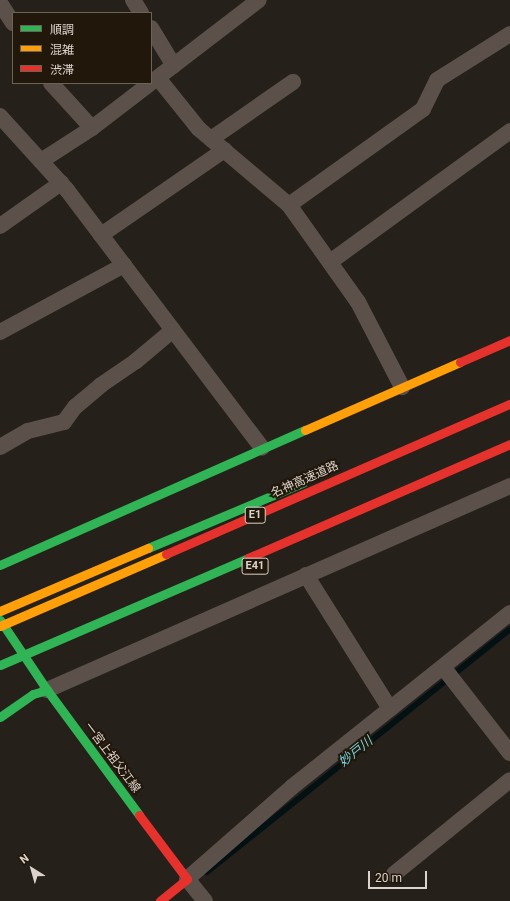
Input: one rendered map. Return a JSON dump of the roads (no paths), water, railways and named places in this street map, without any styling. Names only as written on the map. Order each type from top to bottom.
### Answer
[{"type":"main road","points":[[0,565],[262,448],[510,340]]},
{"type":"main road","points":[[341,467],[510,398]]},
{"type":"main road","name":"名神高速道路","points":[[0,626],[510,404]]},
{"type":"main road","points":[[0,665],[510,444]]},
{"type":"main road","points":[[0,611],[312,479]]},
{"type":"main road","name":"一宮上祖父江線","points":[[0,620],[47,690],[188,879]]},
{"type":"main road","points":[[0,676],[117,626]]},
{"type":"main road","points":[[0,717],[33,694],[47,690]]},
{"type":"main road","points":[[160,901],[188,879]]},
{"type":"street","points":[[133,0],[141,12]]},
{"type":"street","points":[[152,83],[259,0]]},
{"type":"street","points":[[0,3],[12,21]]},
{"type":"street","points":[[152,30],[174,66]]},
{"type":"street","points":[[289,205],[423,109],[437,80],[510,34]]},
{"type":"street","points":[[158,78],[199,129],[289,205],[358,302],[402,387]]},
{"type":"street","points":[[211,139],[293,82]]},
{"type":"street","points":[[52,84],[92,128]]},
{"type":"street","points":[[41,161],[92,128],[150,84]]},
{"type":"street","points":[[0,116],[61,183],[262,448]]},
{"type":"street","points":[[330,262],[510,131]]},
{"type":"street","points":[[101,235],[224,150]]},
{"type":"street","points":[[0,226],[61,183]]},
{"type":"street","points":[[0,332],[124,265]]},
{"type":"street","points":[[0,447],[28,431],[64,422],[75,407],[101,385],[136,361],[173,330]]},
{"type":"street","points":[[47,690],[510,486]]},
{"type":"street","points":[[306,575],[390,709]]},
{"type":"street","points":[[205,901],[188,879],[292,787],[390,709],[448,674],[510,613]]},
{"type":"street","points":[[448,674],[510,752]]},
{"type":"street","points":[[394,874],[510,780]]},
{"type":"waterway","name":"妙戸川","points":[[207,872],[510,629]]}]
